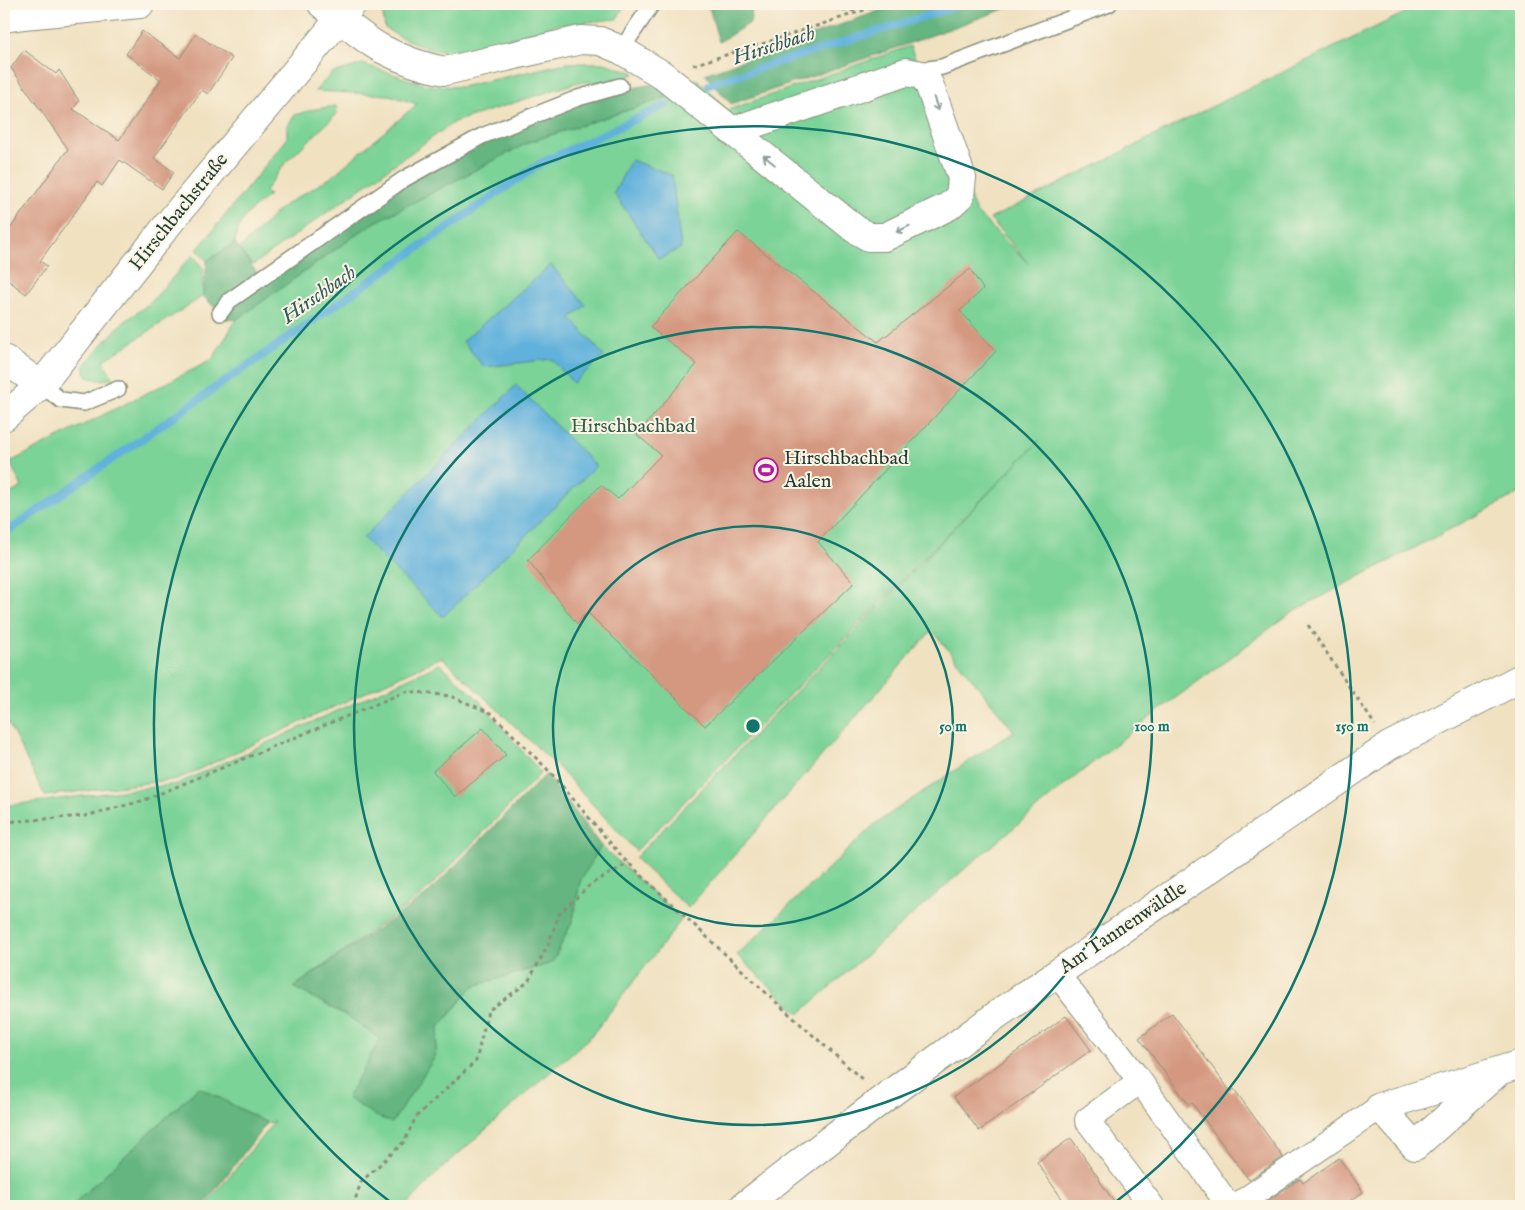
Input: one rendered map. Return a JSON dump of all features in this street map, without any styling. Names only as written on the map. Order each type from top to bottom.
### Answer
[{"type":"street","points":[[4,18],[140,4]]},
{"type":"street","points":[[338,9],[381,49],[428,67],[445,70],[581,40],[600,41],[621,50],[661,74],[732,131],[856,229],[869,238],[885,238],[949,206],[960,196],[962,178],[929,84],[922,75],[906,72],[732,131]]},
{"type":"street","name":"Hirschbachstraße","points":[[4,417],[40,385],[338,9]]},
{"type":"street","points":[[4,359],[40,385]]},
{"type":"street","name":"Am Tannenwäldle","points":[[744,1206],[883,1099],[998,1014],[1389,746],[1521,678]]},
{"type":"street","points":[[1056,974],[1140,1081],[1229,1206]]},
{"type":"street","points":[[1380,1107],[1415,1146],[1510,1068]]},
{"type":"street","points":[[1236,1206],[1380,1107],[1510,1068]]},
{"type":"street","points":[[1140,1081],[1087,1120],[1152,1206]]},
{"type":"lane","points":[[621,50],[652,4]]},
{"type":"lane","points":[[906,72],[942,66],[1109,4]]},
{"type":"lane","points":[[220,313],[229,301],[404,179],[482,136],[578,98],[620,86]]},
{"type":"lane","points":[[40,385],[61,400],[84,403],[118,389]]},
{"type":"path","points":[[828,4],[837,9],[859,11]]},
{"type":"path","points":[[661,74],[717,59],[883,4]]},
{"type":"path","points":[[1308,625],[1389,746]]},
{"type":"path","points":[[4,822],[85,816],[142,801],[405,692],[450,696],[491,712],[550,772],[629,864],[777,1003],[883,1099]]},
{"type":"path","points":[[353,1206],[360,1182],[404,1142],[416,1117],[476,1062],[488,1011],[528,982],[549,943],[560,914],[591,884],[629,864]]},
{"type":"green space","points":[[387,4],[625,4],[617,19],[557,25],[468,51],[431,50],[398,36],[385,28],[382,10]]},
{"type":"green space","points":[[708,4],[753,4],[750,23],[719,42]]},
{"type":"green space","points":[[898,4],[1018,4],[731,104],[705,74]]},
{"type":"green space","name":"Hirschbachbad","points":[[1423,4],[1521,4],[1521,492],[1292,612],[1151,716],[1066,784],[968,866],[799,1014],[737,955],[876,823],[1014,731],[932,630],[688,908],[635,858],[1040,440],[636,851],[558,767],[442,657],[178,779],[45,796],[4,715],[4,497],[22,487],[10,462],[212,360],[236,320],[370,225],[529,142],[668,97],[697,79],[728,110],[910,46],[976,212],[1029,264],[990,219],[1205,110]]},
{"type":"green space","points":[[566,63],[604,63],[635,73],[619,82],[579,82],[454,122],[253,265],[239,249],[283,206],[330,178],[417,104],[389,95],[315,91],[332,73],[363,64],[426,85],[461,87]]},
{"type":"green space","points":[[659,83],[668,97],[529,142],[370,225],[236,320],[226,319],[203,296],[207,261],[235,243],[264,282],[406,183],[484,140],[578,102],[621,90]]},
{"type":"green space","points":[[336,106],[337,114],[286,162],[265,191],[269,195],[246,215],[239,227],[235,243],[207,261],[197,250],[287,139],[287,126],[295,115],[315,109]]},
{"type":"green space","points":[[193,255],[203,268],[203,296],[103,361],[113,379],[99,380],[86,377],[84,365],[120,325],[150,303]]},
{"type":"green space","points":[[440,664],[478,699],[541,773],[423,894],[294,987],[352,1019],[380,1039],[435,1057],[439,1027],[473,986],[552,963],[573,920],[580,881],[601,846],[682,919],[592,1035],[440,1170],[406,1206],[205,1206],[274,1122],[267,1123],[199,1087],[71,1206],[4,1205],[4,806],[177,784]]},
{"type":"green space","points":[[546,774],[601,846],[580,881],[573,920],[552,963],[473,986],[439,1027],[435,1057],[392,1123],[376,1116],[347,1098],[380,1039],[352,1019],[294,987],[425,896]]},
{"type":"green space","points":[[199,1087],[267,1123],[203,1206],[71,1206]]},
{"type":"water","points":[[631,160],[672,175],[681,248],[659,259],[614,193]]},
{"type":"water","points":[[551,265],[586,305],[571,318],[604,356],[573,383],[552,359],[484,367],[463,341]]},
{"type":"water","points":[[516,385],[596,466],[443,617],[363,538]]},
{"type":"building","points":[[142,31],[180,58],[196,34],[232,58],[208,94],[202,90],[154,158],[174,172],[162,189],[120,160],[102,186],[97,182],[40,261],[47,266],[26,294],[4,277],[4,237],[68,149],[11,68],[24,50],[56,74],[59,70],[79,101],[73,109],[119,140],[161,80],[126,54]]},
{"type":"building","name":"Hirschbachbad Aalen","points":[[738,232],[878,342],[970,269],[983,289],[960,311],[996,351],[818,542],[854,583],[705,726],[587,612],[577,624],[528,560],[601,485],[618,499],[661,455],[637,435],[697,364],[650,327]]},
{"type":"building","points":[[483,728],[506,755],[455,797],[433,771]]},
{"type":"building","points":[[1172,1013],[1231,1092],[1234,1089],[1283,1157],[1249,1180],[1192,1103],[1189,1105],[1139,1038]]},
{"type":"building","points":[[1066,1016],[1091,1050],[979,1131],[954,1097]]},
{"type":"building","points":[[1071,1138],[1117,1206],[1067,1206],[1051,1183],[1037,1162]]},
{"type":"building","points":[[1339,1158],[1363,1192],[1343,1206],[1269,1206],[1267,1201],[1300,1179],[1303,1183]]},
{"type":"waterway","name":"Hirschbach","points":[[709,85],[964,4]]},
{"type":"waterway","name":"Hirschbach","points":[[4,534],[541,163],[666,105]]},
{"type":"place","name":"Hirschbachbad Aalen","points":[[766,470]]}]
